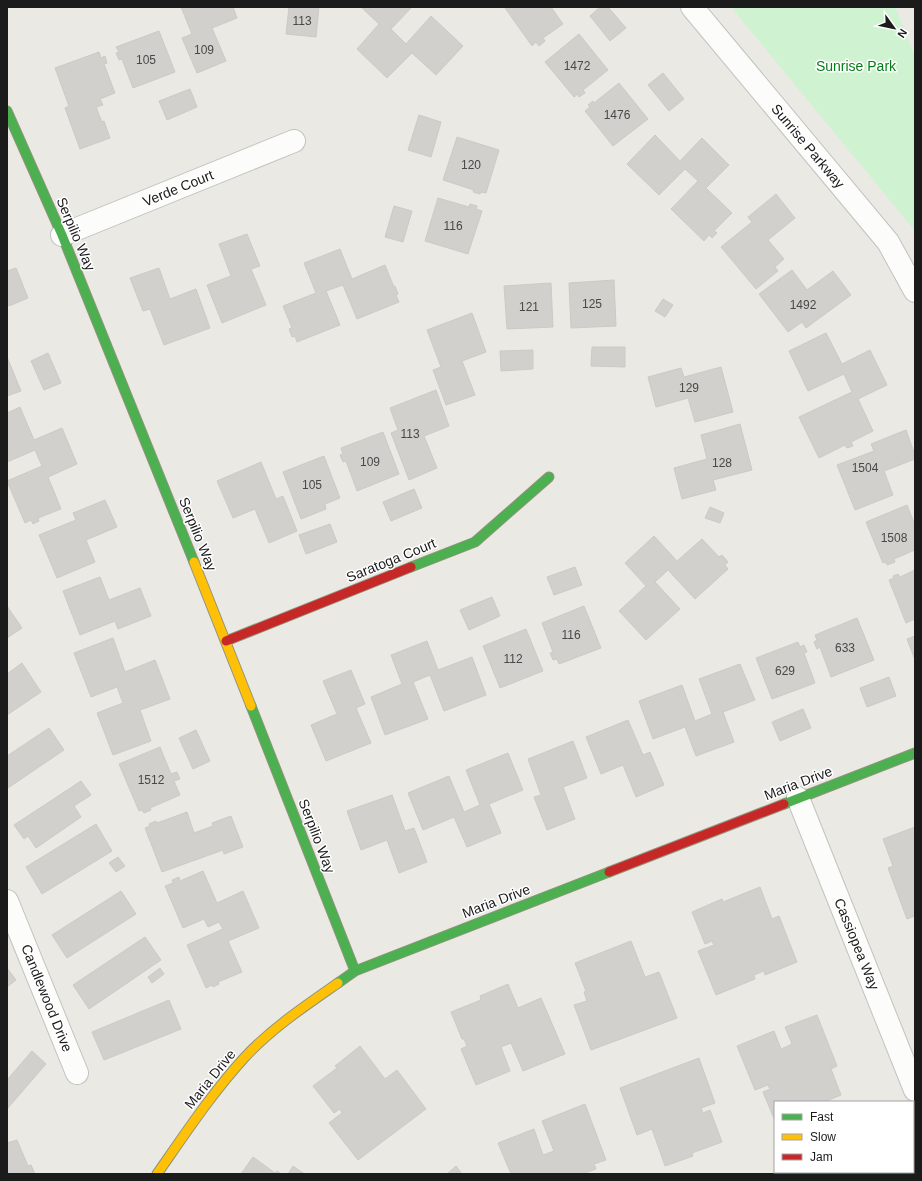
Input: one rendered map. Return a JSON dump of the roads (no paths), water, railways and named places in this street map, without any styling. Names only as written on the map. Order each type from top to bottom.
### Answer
[{"type":"street","name":"Sunrise Parkway","points":[[692,7],[888,242],[915,291]]},
{"type":"street","name":"Serpilio Way","points":[[7,111],[62,235],[226,641],[355,971]]},
{"type":"street","name":"Verde Court","points":[[62,235],[294,141]]},
{"type":"street","name":"Saratoga Court","points":[[226,641],[475,542],[549,477]]},
{"type":"street","name":"Maria Drive","points":[[156,1174],[202,1110],[245,1057],[285,1020],[355,971],[915,753]]},
{"type":"street","name":"Cassiopea Way","points":[[798,798],[915,1090]]},
{"type":"street","name":"Candlewood Drive","points":[[9,911],[77,1073]]},
{"type":"park label","name":"Sunrise Park","points":[[856,66]]}]
